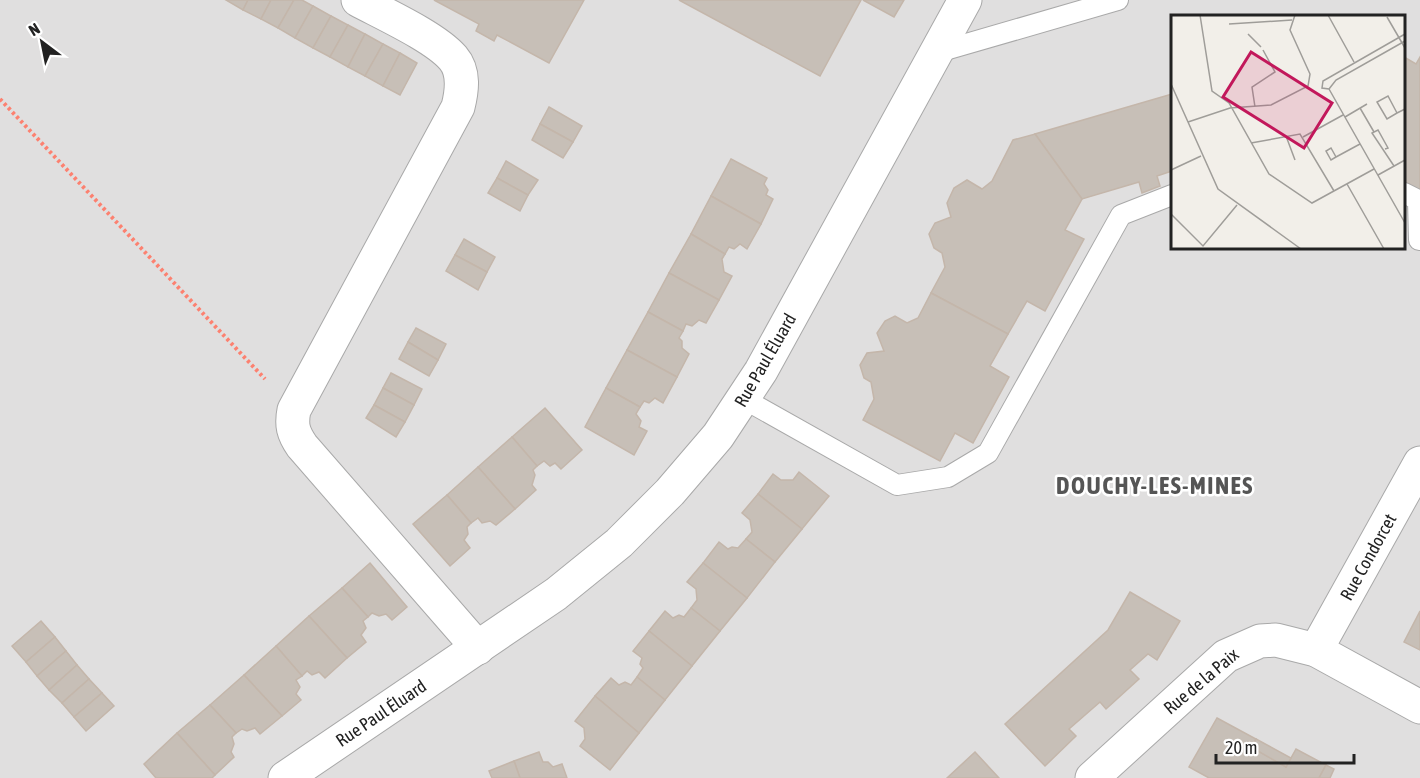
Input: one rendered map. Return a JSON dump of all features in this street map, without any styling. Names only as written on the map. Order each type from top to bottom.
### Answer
[{"type":"street","points":[[358,0],[440,46],[454,59],[463,89],[458,106],[294,410],[292,424],[302,446],[478,648]]},
{"type":"street","name":"Rue Paul Éluard","points":[[285,778],[556,594],[619,543],[670,492],[718,436],[744,399],[965,0]]},
{"type":"street","name":"Rue Condorcet","points":[[1316,650],[1420,463]]},
{"type":"street","name":"Rue de la Paix","points":[[1095,777],[1226,656],[1242,646],[1260,641],[1276,640],[1316,650],[1420,707]]},
{"type":"lane","points":[[935,53],[1118,0]]},
{"type":"lane","points":[[1405,194],[1418,200],[1419,240]]},
{"type":"lane","points":[[744,399],[897,485],[948,477],[988,453],[1121,215],[1171,196]]},
{"type":"path","points":[[0,99],[294,410]]},
{"type":"shaded area","points":[[0,0],[1420,0],[1420,778],[0,778]]},
{"type":"building","points":[[226,0],[248,0],[243,10]]},
{"type":"building","points":[[248,0],[271,0],[261,19],[243,10]]},
{"type":"building","points":[[271,0],[294,0],[278,28],[261,19]]},
{"type":"building","points":[[294,0],[302,0],[313,6],[295,38],[278,28]]},
{"type":"building","points":[[434,0],[584,0],[549,63],[497,35],[494,41],[476,31],[479,24]]},
{"type":"building","points":[[679,0],[861,0],[820,76]]},
{"type":"building","points":[[863,0],[904,0],[894,17]]},
{"type":"building","points":[[313,6],[331,16],[313,48],[295,38]]},
{"type":"building","points":[[331,16],[348,25],[330,57],[313,48]]},
{"type":"building","points":[[348,25],[365,34],[348,67],[330,57]]},
{"type":"building","points":[[365,34],[383,44],[365,76],[348,67]]},
{"type":"building","points":[[383,44],[400,53],[383,86],[365,76]]},
{"type":"building","points":[[400,53],[417,63],[400,95],[383,86]]},
{"type":"building","points":[[1420,57],[1420,190],[1405,182],[1405,58],[1416,64]]},
{"type":"building","points":[[1171,94],[1171,171],[1157,176],[1160,186],[1142,193],[1139,182],[1082,199],[1035,134]]},
{"type":"building","points":[[549,107],[582,126],[573,142],[540,124]]},
{"type":"building","points":[[540,124],[573,142],[563,158],[532,140]]},
{"type":"building","points":[[1035,134],[1082,199],[1065,230],[1084,239],[1045,311],[1027,301],[1008,334],[931,293],[945,267],[942,253],[934,248],[929,234],[935,223],[951,217],[947,203],[954,188],[967,180],[982,189],[992,181],[1013,140]]},
{"type":"building","points":[[731,159],[767,178],[764,184],[768,190],[766,195],[773,199],[761,224],[711,196]]},
{"type":"building","points":[[506,161],[538,180],[528,195],[497,178]]},
{"type":"building","points":[[497,178],[528,195],[520,211],[488,193]]},
{"type":"building","points":[[711,196],[761,224],[747,249],[740,244],[734,249],[729,247],[725,254],[691,234]]},
{"type":"building","points":[[691,234],[725,254],[722,259],[724,272],[732,276],[719,300],[669,273]]},
{"type":"building","points":[[464,239],[495,257],[487,272],[455,255]]},
{"type":"building","points":[[455,255],[487,272],[478,290],[446,271]]},
{"type":"building","points":[[669,273],[719,300],[706,323],[699,320],[692,326],[686,324],[683,331],[648,312]]},
{"type":"building","points":[[931,293],[1008,334],[990,366],[1009,377],[973,443],[955,433],[940,461],[863,420],[874,399],[871,382],[864,378],[860,365],[867,353],[884,351],[877,333],[885,321],[895,316],[907,323],[918,318]]},
{"type":"building","points":[[648,312],[683,331],[679,338],[682,341],[682,348],[689,354],[677,377],[627,350]]},
{"type":"building","points":[[416,328],[446,344],[438,360],[408,342]]},
{"type":"building","points":[[408,342],[438,360],[429,376],[399,359]]},
{"type":"building","points":[[627,350],[677,377],[663,403],[655,398],[649,403],[644,401],[640,407],[606,388]]},
{"type":"building","points":[[391,373],[422,389],[414,405],[383,388]]},
{"type":"building","points":[[383,388],[414,405],[405,422],[374,405]]},
{"type":"building","points":[[606,388],[640,407],[636,414],[641,421],[639,427],[647,431],[634,455],[585,427]]},
{"type":"building","points":[[374,405],[405,422],[396,437],[366,418]]},
{"type":"building","points":[[545,408],[582,450],[561,469],[555,463],[550,466],[544,461],[537,466],[512,437]]},
{"type":"building","points":[[512,437],[537,466],[533,470],[535,475],[532,485],[536,490],[515,509],[478,467]]},
{"type":"building","points":[[478,467],[515,509],[496,525],[490,521],[482,523],[478,518],[471,523],[447,495]]},
{"type":"building","points":[[799,472],[829,496],[802,529],[758,494],[773,474],[781,480],[793,480]]},
{"type":"building","points":[[758,494],[802,529],[775,562],[746,539],[752,532],[750,520],[742,513]]},
{"type":"building","points":[[447,495],[471,523],[467,527],[468,534],[464,540],[470,548],[450,566],[413,524]]},
{"type":"building","points":[[746,539],[775,562],[747,598],[703,563],[719,542],[728,549],[738,548]]},
{"type":"building","points":[[370,563],[407,607],[392,620],[386,614],[379,616],[372,613],[368,617],[342,588]]},
{"type":"building","points":[[703,563],[747,598],[720,631],[691,608],[697,600],[696,589],[687,582]]},
{"type":"building","points":[[342,588],[368,617],[363,621],[366,628],[361,635],[366,642],[347,658],[309,616]]},
{"type":"building","points":[[1130,592],[1180,621],[1157,660],[1148,654],[1130,670],[1139,679],[1106,709],[1100,702],[1069,729],[1076,736],[1045,766],[1005,724],[1108,630]]},
{"type":"building","points":[[691,608],[720,631],[692,666],[649,631],[665,611],[673,618],[679,615],[684,617]]},
{"type":"building","points":[[1420,611],[1420,650],[1404,642]]},
{"type":"building","points":[[309,616],[347,658],[325,678],[319,672],[312,675],[307,671],[302,676],[276,646]]},
{"type":"building","points":[[41,621],[55,637],[26,662],[12,646]]},
{"type":"building","points":[[649,631],[692,666],[665,700],[637,677],[643,668],[640,664],[642,658],[633,651]]},
{"type":"building","points":[[55,637],[66,651],[37,676],[26,662]]},
{"type":"building","points":[[276,646],[302,676],[296,680],[300,687],[296,694],[301,700],[282,716],[244,675]]},
{"type":"building","points":[[66,651],[77,665],[49,690],[37,676]]},
{"type":"building","points":[[77,665],[89,679],[62,703],[49,690]]},
{"type":"building","points":[[244,675],[282,716],[260,734],[255,728],[247,731],[242,729],[236,733],[210,705]]},
{"type":"building","points":[[637,677],[665,700],[639,733],[595,696],[611,678],[619,685],[625,682],[631,685]]},
{"type":"building","points":[[89,679],[102,693],[74,717],[62,703]]},
{"type":"building","points":[[102,693],[114,706],[86,731],[74,717]]},
{"type":"building","points":[[595,696],[639,733],[610,770],[580,746],[585,739],[584,728],[575,721]]},
{"type":"building","points":[[210,705],[236,733],[232,737],[234,744],[231,752],[234,757],[215,775],[177,733]]},
{"type":"building","points":[[1217,718],[1256,739],[1251,747],[1286,767],[1296,749],[1326,765],[1319,778],[1209,778],[1189,767]]},
{"type":"building","points":[[177,733],[215,775],[212,778],[156,778],[144,764]]},
{"type":"building","points":[[1256,739],[1291,758],[1286,767],[1251,747]]},
{"type":"building","points":[[539,752],[543,762],[548,762],[553,767],[562,764],[567,778],[520,778],[514,761]]},
{"type":"building","points":[[975,752],[999,778],[947,778]]},
{"type":"building","points":[[514,761],[520,778],[492,778],[489,771]]},
{"type":"building","points":[[1326,765],[1334,769],[1330,778],[1319,778]]},
{"type":"district","name":"DOUCHY-LES-MINES","points":[[1155,485]]}]
